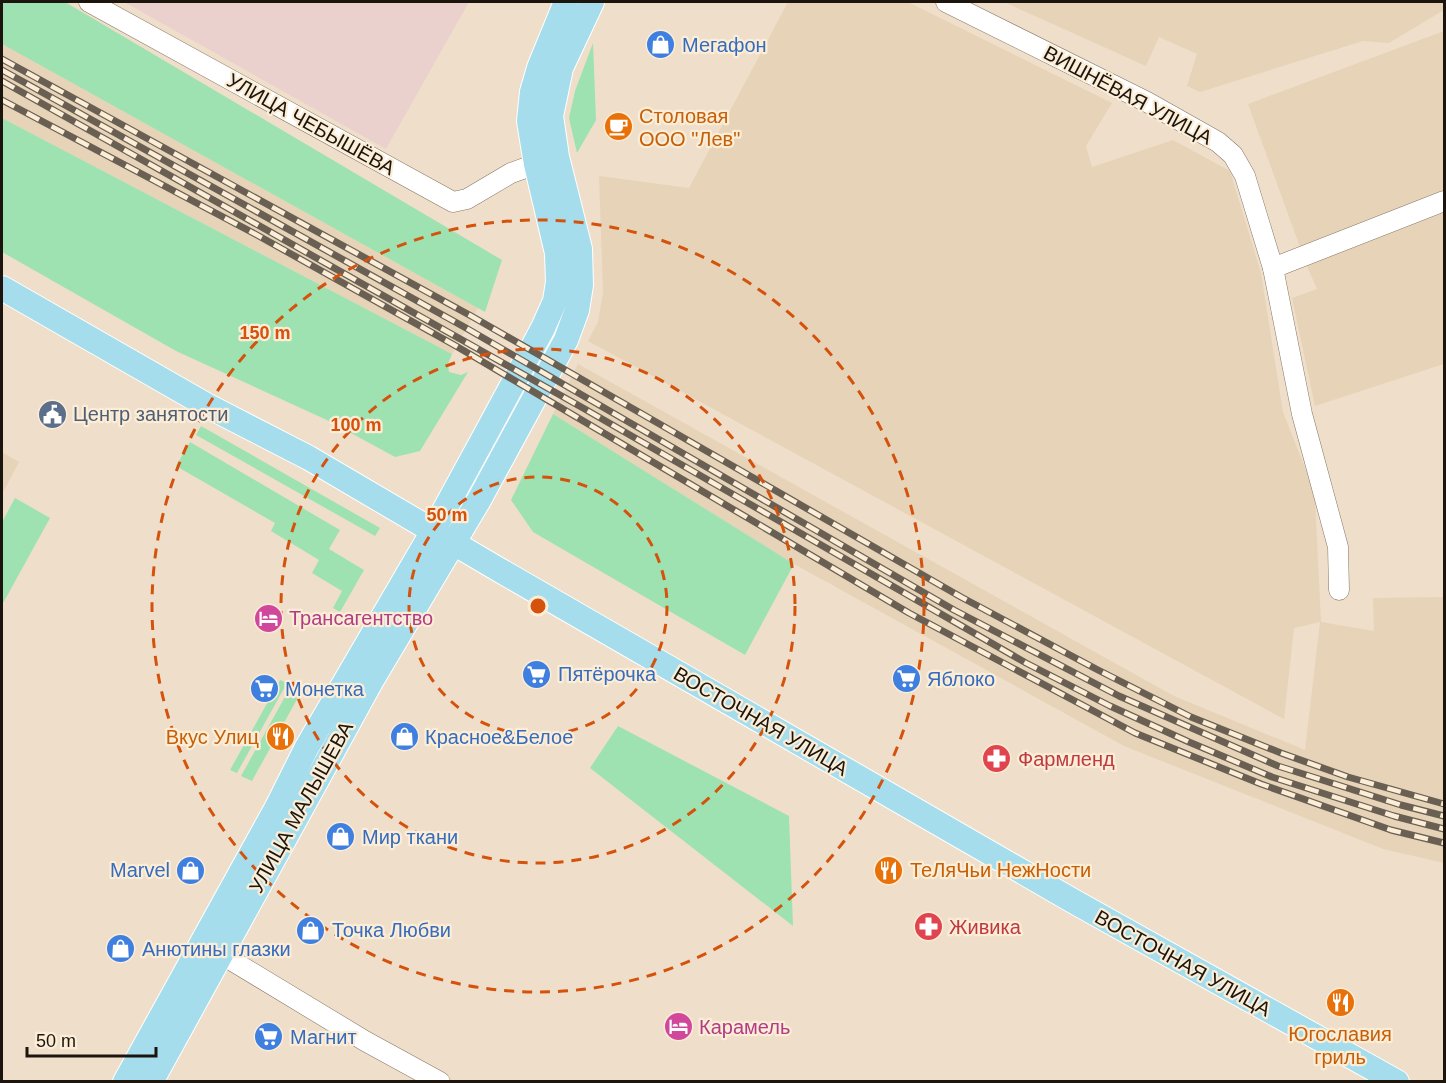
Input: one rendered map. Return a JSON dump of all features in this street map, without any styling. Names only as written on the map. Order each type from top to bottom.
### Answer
[{"type":"main road","name":"УЛИЦА МАЛЫШЕВА","points":[[151,1082],[373,678],[555,301],[558,282],[557,253],[536,164],[530,121],[532,92],[539,68],[566,2]]},
{"type":"main road","name":"УЛИЦА МАЛЫШЕВА","points":[[125,1082],[277,807],[307,747],[443,536],[479,500],[560,350],[577,309],[581,285],[580,249],[557,157],[551,116],[561,68],[592,2]]},
{"type":"main road","name":"ВОСТОЧНАЯ УЛИЦА","points":[[2,288],[206,405],[309,458],[1160,951],[1396,1082]]},
{"type":"street","name":"УЛИЦА ЧЕБЫШЁВА","points":[[89,2],[453,202],[467,199],[511,173],[536,164]]},
{"type":"street","name":"ВИШНЁВАЯ УЛИЦА","points":[[946,2],[1143,100],[1218,142],[1233,155],[1245,176],[1273,268],[1302,414],[1338,546],[1339,590]]},
{"type":"street","points":[[1273,268],[1444,201]]},
{"type":"street","points":[[221,954],[365,1041],[440,1082]]},
{"type":"shaded area","points":[[124,2],[469,2],[386,149]]},
{"type":"shaded area","points":[[788,2],[908,2],[1112,103],[1086,146],[1092,167],[1173,140],[1230,171],[1261,273],[1283,412],[1315,499],[1321,622],[1374,631],[1373,598],[1444,597],[1444,863],[1383,849],[1124,746],[794,564],[553,414],[578,364],[1174,696],[1305,750],[1320,622],[1294,628],[1284,719],[588,341],[598,322],[603,292],[599,176],[689,188]]},
{"type":"shaded area","points":[[1004,2],[1444,2],[1444,10],[1389,43],[1363,41],[1200,92],[1187,86],[1197,54],[1159,37],[1146,66]]},
{"type":"shaded area","points":[[1444,31],[1444,190],[1300,247],[1248,104]]},
{"type":"shaded area","points":[[2,44],[478,308],[452,354],[2,118]]},
{"type":"shaded area","points":[[1444,212],[1444,364],[1315,406],[1292,298],[1317,289],[1306,264]]},
{"type":"shaded area","points":[[2,452],[19,462],[2,494]]},
{"type":"green space","points":[[2,2],[65,2],[502,260],[485,312],[2,44]]},
{"type":"green space","points":[[593,43],[596,120],[577,153],[569,118],[575,91]]},
{"type":"green space","points":[[2,118],[452,354],[448,364],[449,372],[461,375],[468,372],[420,451],[395,457],[329,421],[176,351],[2,252]]},
{"type":"green space","points":[[553,414],[794,564],[745,655],[533,532],[511,500]]},
{"type":"green space","points":[[201,426],[380,528],[375,536],[196,435]]},
{"type":"green space","points":[[190,442],[340,530],[329,549],[364,570],[340,612],[333,608],[342,591],[312,573],[319,560],[271,531],[275,523],[176,466]]},
{"type":"green space","points":[[15,498],[50,518],[2,605],[2,522]]},
{"type":"green space","points":[[280,680],[287,683],[237,773],[230,770]]},
{"type":"green space","points":[[291,686],[301,692],[252,781],[241,776]]},
{"type":"green space","points":[[618,726],[789,816],[793,926],[590,768]]},
{"type":"railway","points":[[2,59],[473,317],[961,597],[1098,670],[1191,717],[1281,753],[1348,777],[1444,804]]},
{"type":"railway","points":[[2,70],[466,328],[954,610],[1119,696],[1278,766],[1401,805],[1444,816]]},
{"type":"railway","points":[[2,81],[583,408],[1026,663],[1110,706],[1272,777],[1394,816],[1444,829]]},
{"type":"railway","points":[[2,100],[257,235],[456,346],[909,613],[1135,733],[1261,784],[1391,830],[1444,843]]},
{"type":"place","name":"Мегафон","points":[[661,45]]},
{"type":"place","name":"Столовая ООО \"Лев\"","points":[[618,127]]},
{"type":"place","name":"Центр занятости","points":[[52,414]]},
{"type":"place","name":"Трансагентство","points":[[268,618]]},
{"type":"place","name":"Пятёрочка","points":[[537,674]]},
{"type":"place","name":"Яблоко","points":[[906,679]]},
{"type":"place","name":"Монетка","points":[[264,689]]},
{"type":"place","name":"Вкус Улиц","points":[[280,737]]},
{"type":"place","name":"Красное&Белое","points":[[404,737]]},
{"type":"place","name":"Фармленд","points":[[997,759]]},
{"type":"place","name":"Мир ткани","points":[[341,837]]},
{"type":"place","name":"Marvel","points":[[191,870]]},
{"type":"place","name":"ТеЛяЧьи НежНости","points":[[889,870]]},
{"type":"place","name":"Живика","points":[[928,927]]},
{"type":"place","name":"Точка Любви","points":[[311,930]]},
{"type":"place","name":"Анютины глазки","points":[[121,949]]},
{"type":"place","name":"Югославия гриль","points":[[1340,1003]]},
{"type":"place","name":"Карамель","points":[[678,1027]]},
{"type":"place","name":"Магнит","points":[[269,1037]]}]
